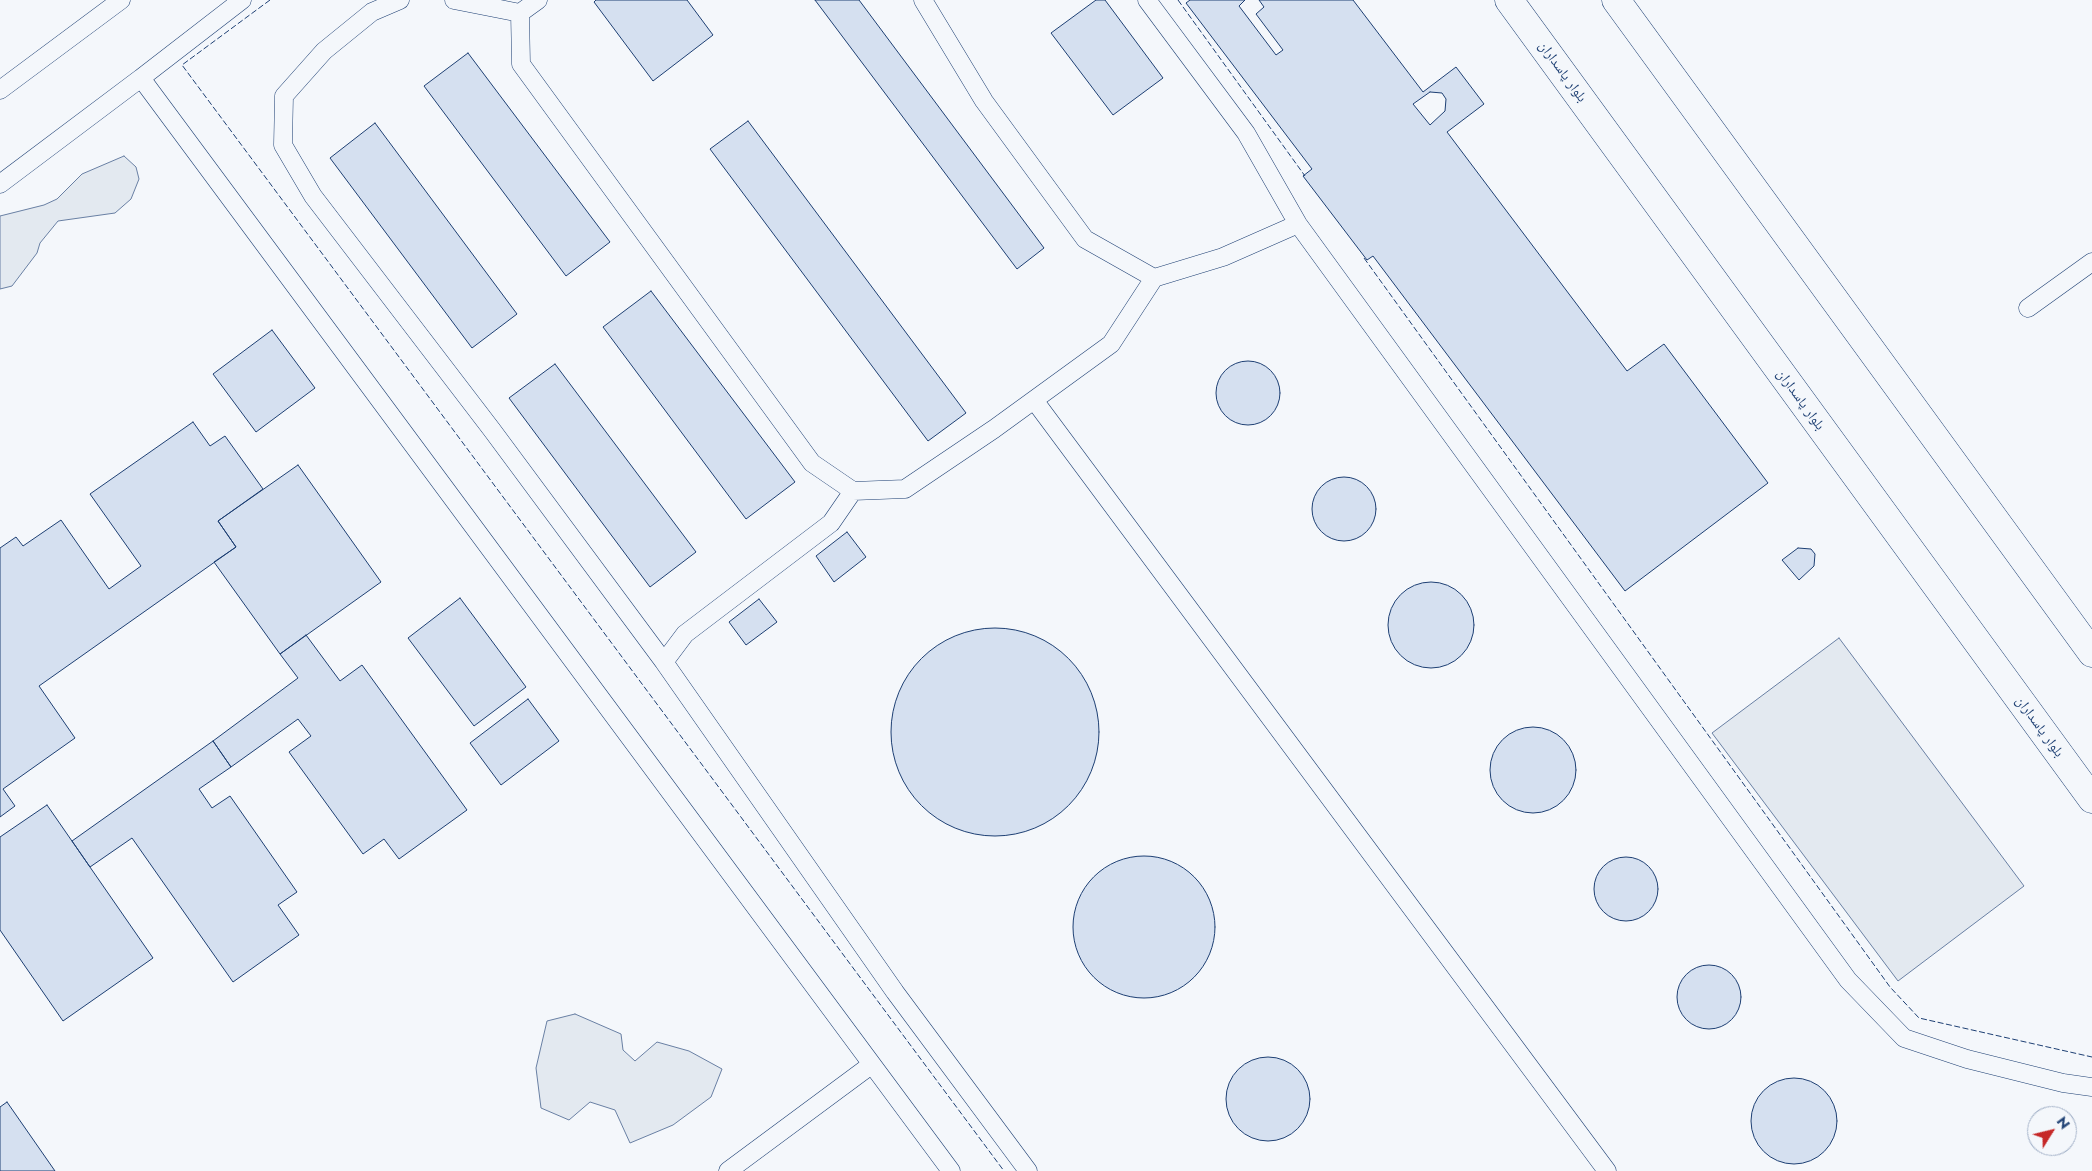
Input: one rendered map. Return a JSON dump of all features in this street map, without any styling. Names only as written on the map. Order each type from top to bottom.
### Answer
[{"type":"highway","name":"بلوار پاسداران","points":[[1509,0],[2092,799]]},
{"type":"highway","points":[[1616,0],[2092,654]]},
{"type":"lane","points":[[0,90],[121,0]]},
{"type":"lane","points":[[0,184],[242,0]]},
{"type":"lane","points":[[400,0],[372,12],[324,52],[284,96],[283,145],[313,196],[492,430],[664,662],[895,992],[1028,1171]]},
{"type":"lane","points":[[454,0],[520,13],[538,0]]},
{"type":"lane","points":[[923,0],[984,101],[1085,239],[1154,278]]},
{"type":"lane","points":[[1147,0],[1246,133],[1298,224],[1848,980],[1904,1038],[1967,1059],[2063,1083],[2092,1087]]},
{"type":"lane","points":[[520,13],[521,64],[812,463],[853,492],[905,489],[1034,400],[1111,344],[1154,278],[1223,257],[1298,224]]},
{"type":"lane","points":[[141,78],[871,1065],[952,1171]]},
{"type":"lane","points":[[2028,308],[2092,262]]},
{"type":"lane","points":[[1034,400],[1607,1171]]},
{"type":"lane","points":[[664,662],[685,634],[831,523],[853,492]]},
{"type":"lane","points":[[728,1171],[871,1065]]},
{"type":"shaded area","points":[[124,156],[136,167],[139,179],[131,199],[115,213],[58,221],[40,243],[37,253],[12,286],[0,289],[0,216],[44,205],[57,199],[82,174]]},
{"type":"shaded area","points":[[1839,638],[2024,886],[1898,981],[1712,733]]},
{"type":"shaded area","points":[[575,1014],[621,1034],[623,1050],[635,1061],[657,1042],[689,1051],[722,1069],[711,1097],[673,1125],[630,1143],[615,1110],[590,1102],[569,1120],[541,1108],[536,1068],[547,1021]]},
{"type":"building","points":[[596,0],[687,0],[713,35],[653,81],[594,2]]},
{"type":"building","points":[[815,0],[859,0],[1044,248],[1017,269]]},
{"type":"building","points":[[1096,0],[1105,0],[1163,78],[1113,115],[1051,33]]},
{"type":"building","points":[[1190,0],[1245,0],[1239,6],[1276,55],[1283,50],[1256,14],[1264,7],[1259,0],[1353,0],[1423,92],[1456,67],[1484,104],[1447,132],[1627,371],[1664,344],[1768,483],[1625,591],[1373,256],[1367,260],[1303,176],[1312,169],[1186,3]]},
{"type":"building","points":[[468,53],[610,242],[566,276],[424,86]]},
{"type":"building","points":[[1430,92],[1442,93],[1446,99],[1445,111],[1430,125],[1413,104]]},
{"type":"building","points":[[748,121],[966,413],[928,441],[710,149]]},
{"type":"building","points":[[375,123],[517,314],[472,348],[330,158]]},
{"type":"building","points":[[651,291],[795,482],[746,519],[603,327]]},
{"type":"building","points":[[272,330],[315,388],[256,432],[213,374]]},
{"type":"building","points":[[1242,361],[1254,361],[1271,370],[1278,381],[1280,393],[1278,405],[1271,416],[1254,425],[1242,425],[1230,420],[1221,411],[1216,399],[1216,387],[1221,375],[1230,366]]},
{"type":"building","points":[[555,364],[696,552],[650,587],[509,398]]},
{"type":"building","points":[[193,422],[210,446],[225,436],[263,489],[218,521],[236,547],[39,686],[75,738],[3,789],[15,806],[0,817],[0,548],[16,537],[23,546],[61,520],[109,589],[141,566],[90,494]]},
{"type":"building","points":[[298,465],[381,582],[280,654],[214,562],[236,547],[218,521]]},
{"type":"building","points":[[1338,477],[1350,477],[1367,486],[1374,497],[1376,509],[1374,521],[1367,532],[1350,541],[1338,541],[1326,536],[1317,527],[1312,515],[1312,503],[1317,491],[1326,482]]},
{"type":"building","points":[[847,532],[866,557],[834,582],[816,556]]},
{"type":"building","points":[[1798,548],[1811,549],[1815,554],[1814,566],[1799,580],[1782,560]]},
{"type":"building","points":[[1431,582],[1447,585],[1455,589],[1467,601],[1471,609],[1474,625],[1471,641],[1467,649],[1455,661],[1447,665],[1431,668],[1415,665],[1407,661],[1395,649],[1391,641],[1388,625],[1391,609],[1395,601],[1407,589],[1415,585]]},
{"type":"building","points":[[460,598],[526,687],[474,726],[408,638]]},
{"type":"building","points":[[759,599],[777,622],[746,645],[729,622]]},
{"type":"building","points":[[995,628],[1015,630],[1035,636],[1061,652],[1075,666],[1091,692],[1097,712],[1099,732],[1097,752],[1091,772],[1075,798],[1061,812],[1035,828],[1015,834],[995,836],[975,834],[955,828],[929,812],[915,798],[899,772],[893,752],[891,732],[893,712],[899,692],[915,666],[929,652],[955,636],[975,630]]},
{"type":"building","points":[[306,635],[340,681],[362,665],[467,810],[399,859],[384,839],[363,854],[289,752],[311,736],[298,719],[231,767],[213,741],[298,678],[280,654]]},
{"type":"building","points":[[528,699],[559,741],[501,785],[470,743]]},
{"type":"building","points":[[1533,727],[1549,730],[1557,734],[1569,746],[1573,754],[1576,770],[1573,786],[1569,794],[1557,806],[1549,810],[1533,813],[1517,810],[1509,806],[1497,794],[1493,786],[1490,770],[1493,754],[1497,746],[1509,734],[1517,730]]},
{"type":"building","points":[[213,741],[231,767],[199,789],[212,808],[230,796],[297,892],[278,905],[299,935],[233,982],[132,838],[90,867],[72,841]]},
{"type":"building","points":[[47,805],[153,958],[63,1021],[0,930],[0,837]]},
{"type":"building","points":[[1144,856],[1158,857],[1171,861],[1184,868],[1194,877],[1203,887],[1210,900],[1214,913],[1214,941],[1210,954],[1203,967],[1194,977],[1184,986],[1171,993],[1158,997],[1144,998],[1130,997],[1117,993],[1104,986],[1094,977],[1085,967],[1078,954],[1074,941],[1073,927],[1074,913],[1078,900],[1085,887],[1094,877],[1104,868],[1117,861],[1130,857]]},
{"type":"building","points":[[1620,857],[1632,857],[1649,866],[1656,877],[1658,889],[1656,901],[1649,912],[1632,921],[1620,921],[1608,916],[1599,907],[1594,895],[1594,883],[1599,871],[1608,862]]},
{"type":"building","points":[[1703,965],[1715,965],[1732,974],[1739,985],[1741,997],[1739,1009],[1732,1020],[1715,1029],[1703,1029],[1691,1024],[1682,1015],[1677,1003],[1677,991],[1682,979],[1691,970]]},
{"type":"building","points":[[1268,1057],[1284,1060],[1298,1069],[1307,1083],[1310,1099],[1307,1115],[1298,1129],[1284,1138],[1268,1141],[1252,1138],[1238,1129],[1229,1115],[1226,1099],[1229,1083],[1238,1069],[1252,1060]]},
{"type":"building","points":[[1794,1078],[1810,1081],[1818,1085],[1830,1097],[1834,1105],[1837,1121],[1834,1137],[1830,1145],[1818,1157],[1810,1161],[1794,1164],[1778,1161],[1770,1157],[1758,1145],[1754,1137],[1751,1121],[1754,1105],[1758,1097],[1770,1085],[1778,1081]]},
{"type":"building","points":[[7,1102],[55,1171],[0,1171],[0,1107]]},
{"type":"fence","points":[[270,0],[182,65],[1004,1171]]},
{"type":"fence","points":[[1178,0],[1305,176]]},
{"type":"fence","points":[[1364,258],[1890,987],[1919,1018],[2092,1057]]}]
